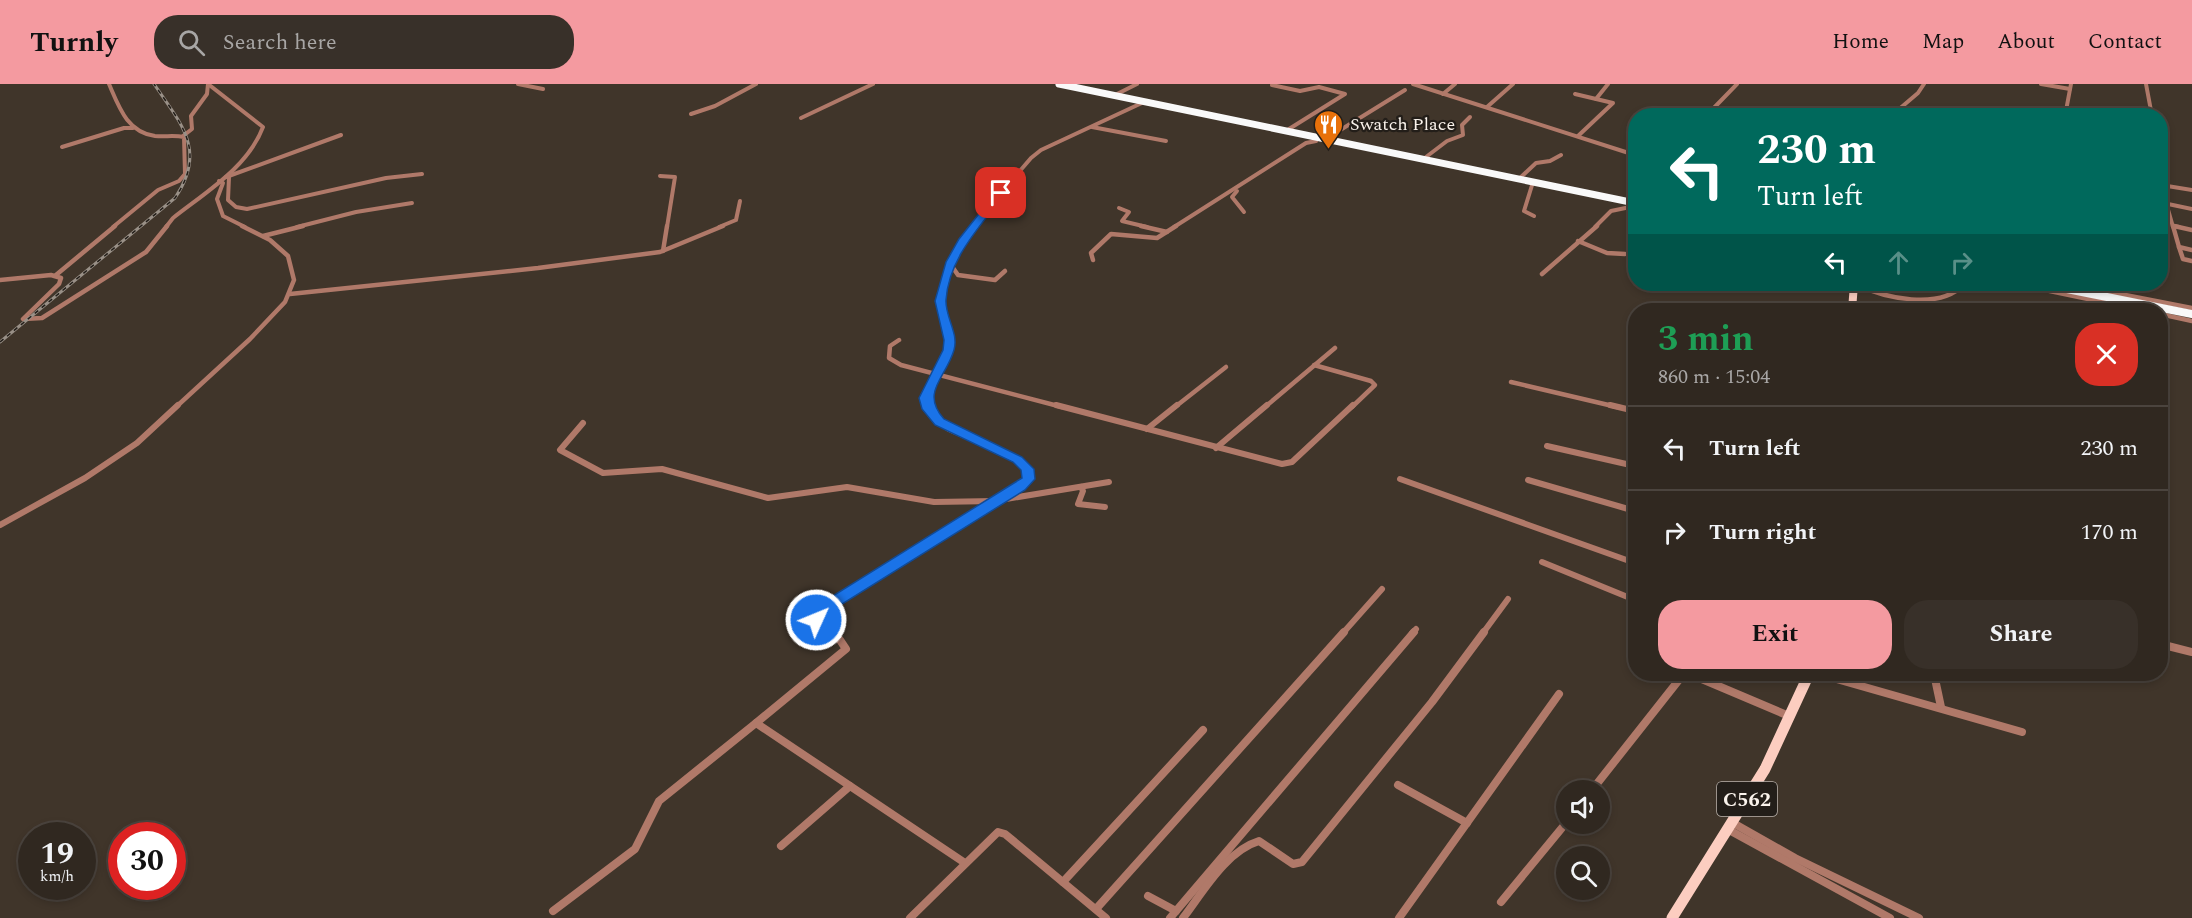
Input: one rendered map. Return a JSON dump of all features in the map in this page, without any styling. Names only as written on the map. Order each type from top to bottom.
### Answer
[{"type":"highway","points":[[1059,84],[1628,200]]},
{"type":"highway","points":[[1070,84],[1289,129],[1322,139],[1426,157],[1628,200]]},
{"type":"highway","points":[[2057,291],[2117,303]]},
{"type":"highway","points":[[2073,291],[2126,303]]},
{"type":"highway","points":[[2168,313],[2192,318]]},
{"type":"highway","points":[[2168,314],[2192,318]]},
{"type":"main road","name":"C562","points":[[1672,918],[1731,826],[1793,717],[1806,681]]},
{"type":"street","points":[[109,84],[124,119],[134,128],[148,135],[183,136],[192,129],[191,117],[206,97],[208,84],[254,117],[262,127],[256,146],[227,177],[228,200],[236,207],[247,209],[386,178],[422,174]]},
{"type":"street","points":[[518,84],[543,89]]},
{"type":"street","points":[[691,114],[715,106],[756,84]]},
{"type":"street","points":[[801,118],[873,84]]},
{"type":"street","points":[[1117,94],[1137,84]]},
{"type":"street","points":[[1413,84],[1628,152]]},
{"type":"street","points":[[1443,93],[1455,84]]},
{"type":"street","points":[[1487,107],[1513,84]]},
{"type":"street","points":[[1596,99],[1608,84]]},
{"type":"street","points":[[1714,108],[1737,84]]},
{"type":"street","points":[[1898,108],[1922,90],[1924,84]]},
{"type":"street","points":[[2041,84],[2071,86],[2067,108]]},
{"type":"street","points":[[2146,84],[2150,108]]},
{"type":"street","points":[[1272,85],[1300,91],[1320,87],[1345,94],[1289,129]]},
{"type":"street","points":[[1244,212],[1233,194],[1405,90]]},
{"type":"street","points":[[1575,94],[1613,103],[1578,136]]},
{"type":"street","points":[[553,911],[635,849],[659,801],[668,792],[846,649],[844,643],[816,620],[816,614],[1020,488],[1030,474],[1018,459],[950,429],[934,416],[926,405],[926,398],[948,350],[950,340],[941,301],[951,265],[962,241],[1030,158],[1041,150],[1144,102]]},
{"type":"street","points":[[1426,157],[1447,141],[1463,135],[1461,125],[1470,117]]},
{"type":"street","points":[[1091,126],[1166,141]]},
{"type":"street","points":[[62,147],[124,128],[134,128]]},
{"type":"street","points":[[56,275],[61,278],[60,282],[24,320],[42,318],[137,259],[157,240],[173,218],[227,177],[341,135]]},
{"type":"street","points":[[0,280],[56,275],[158,190],[182,178],[185,174],[183,160],[187,151],[183,136]]},
{"type":"street","points":[[1093,260],[1091,253],[1113,234],[1152,240],[1304,145],[1322,139]]},
{"type":"street","points":[[1521,177],[1536,164],[1550,161],[1561,155]]},
{"type":"street","points":[[660,176],[675,177],[663,251]]},
{"type":"street","points":[[0,525],[85,478],[137,443],[269,321],[290,294],[294,280],[290,261],[283,250],[263,236],[237,225],[221,213],[218,199],[223,183],[219,182]]},
{"type":"street","points":[[1533,182],[1524,211],[1534,216]]},
{"type":"street","points":[[2168,186],[2192,190]]},
{"type":"street","points":[[290,294],[538,268],[663,251],[736,220],[740,201]]},
{"type":"street","points":[[263,236],[356,212],[412,203]]},
{"type":"street","points":[[1542,274],[1557,264],[1578,241],[1602,223],[1609,212],[1628,204]]},
{"type":"street","points":[[2192,209],[2168,204],[2183,259],[2192,261]]},
{"type":"street","points":[[1119,208],[1130,212],[1122,221],[1167,232]]},
{"type":"street","points":[[2174,226],[2192,230]]},
{"type":"street","points":[[1578,241],[1607,253],[1625,254]]},
{"type":"street","points":[[2179,247],[2192,250]]},
{"type":"street","points":[[951,265],[958,275],[995,280],[1005,271]]},
{"type":"street","points":[[1875,291],[1925,298],[1950,296],[1960,291]]},
{"type":"street","points":[[2054,291],[2109,303]]},
{"type":"street","points":[[2105,291],[2166,303]]},
{"type":"street","points":[[2168,303],[2192,308]]},
{"type":"street","points":[[899,340],[890,346],[889,358],[901,365],[938,372],[1216,448],[1289,463],[1375,385],[1371,381],[1314,365]]},
{"type":"street","points":[[1216,448],[1335,348]]},
{"type":"street","points":[[1147,429],[1226,367]]},
{"type":"street","points":[[1511,382],[1628,409]]},
{"type":"street","points":[[583,423],[560,450],[603,473],[662,469],[768,498],[847,487],[934,502],[999,501],[1028,494],[1109,482]]},
{"type":"street","points":[[1547,446],[1628,464]]},
{"type":"street","points":[[1400,479],[1628,560]]},
{"type":"street","points":[[1528,480],[1628,509]]},
{"type":"street","points":[[1081,487],[1083,491],[1078,504],[1105,507]]},
{"type":"street","points":[[1542,562],[1628,597]]},
{"type":"street","points":[[1096,909],[1382,589]]},
{"type":"street","points":[[1188,917],[1238,852],[1253,841],[1259,841],[1293,864],[1302,862],[1432,702],[1508,599]]},
{"type":"street","points":[[1148,896],[1173,914],[1416,629]]},
{"type":"street","points":[[2168,646],[2192,652]]},
{"type":"street","points":[[1600,780],[1678,681]]},
{"type":"street","points":[[1706,681],[1793,717]]},
{"type":"street","points":[[1845,681],[2022,732]]},
{"type":"street","points":[[1935,681],[1941,707]]},
{"type":"street","points":[[1399,918],[1559,694]]},
{"type":"street","points":[[756,723],[965,863]]},
{"type":"street","points":[[1062,882],[1203,730]]},
{"type":"street","points":[[1398,785],[1467,823]]},
{"type":"street","points":[[781,846],[850,786]]},
{"type":"street","points":[[1731,826],[1890,918]]},
{"type":"street","points":[[1731,826],[1919,918]]},
{"type":"street","points":[[910,918],[995,834],[1002,833],[1106,918]]},
{"type":"street","points":[[1500,902],[1557,834]]},
{"type":"railway","points":[[0,342],[175,198],[189,166],[190,152],[187,139],[174,112],[154,84]]},
{"type":"place","name":"Swatch Place","points":[[1329,150]]},
{"type":"route","points":[[816,620],[816,614],[820,610],[971,519],[1020,488],[1029,479],[1028,469],[1018,459],[950,429],[939,422],[926,405],[927,392],[948,350],[950,340],[941,310],[941,294],[952,262],[962,241],[1001,193]]}]
